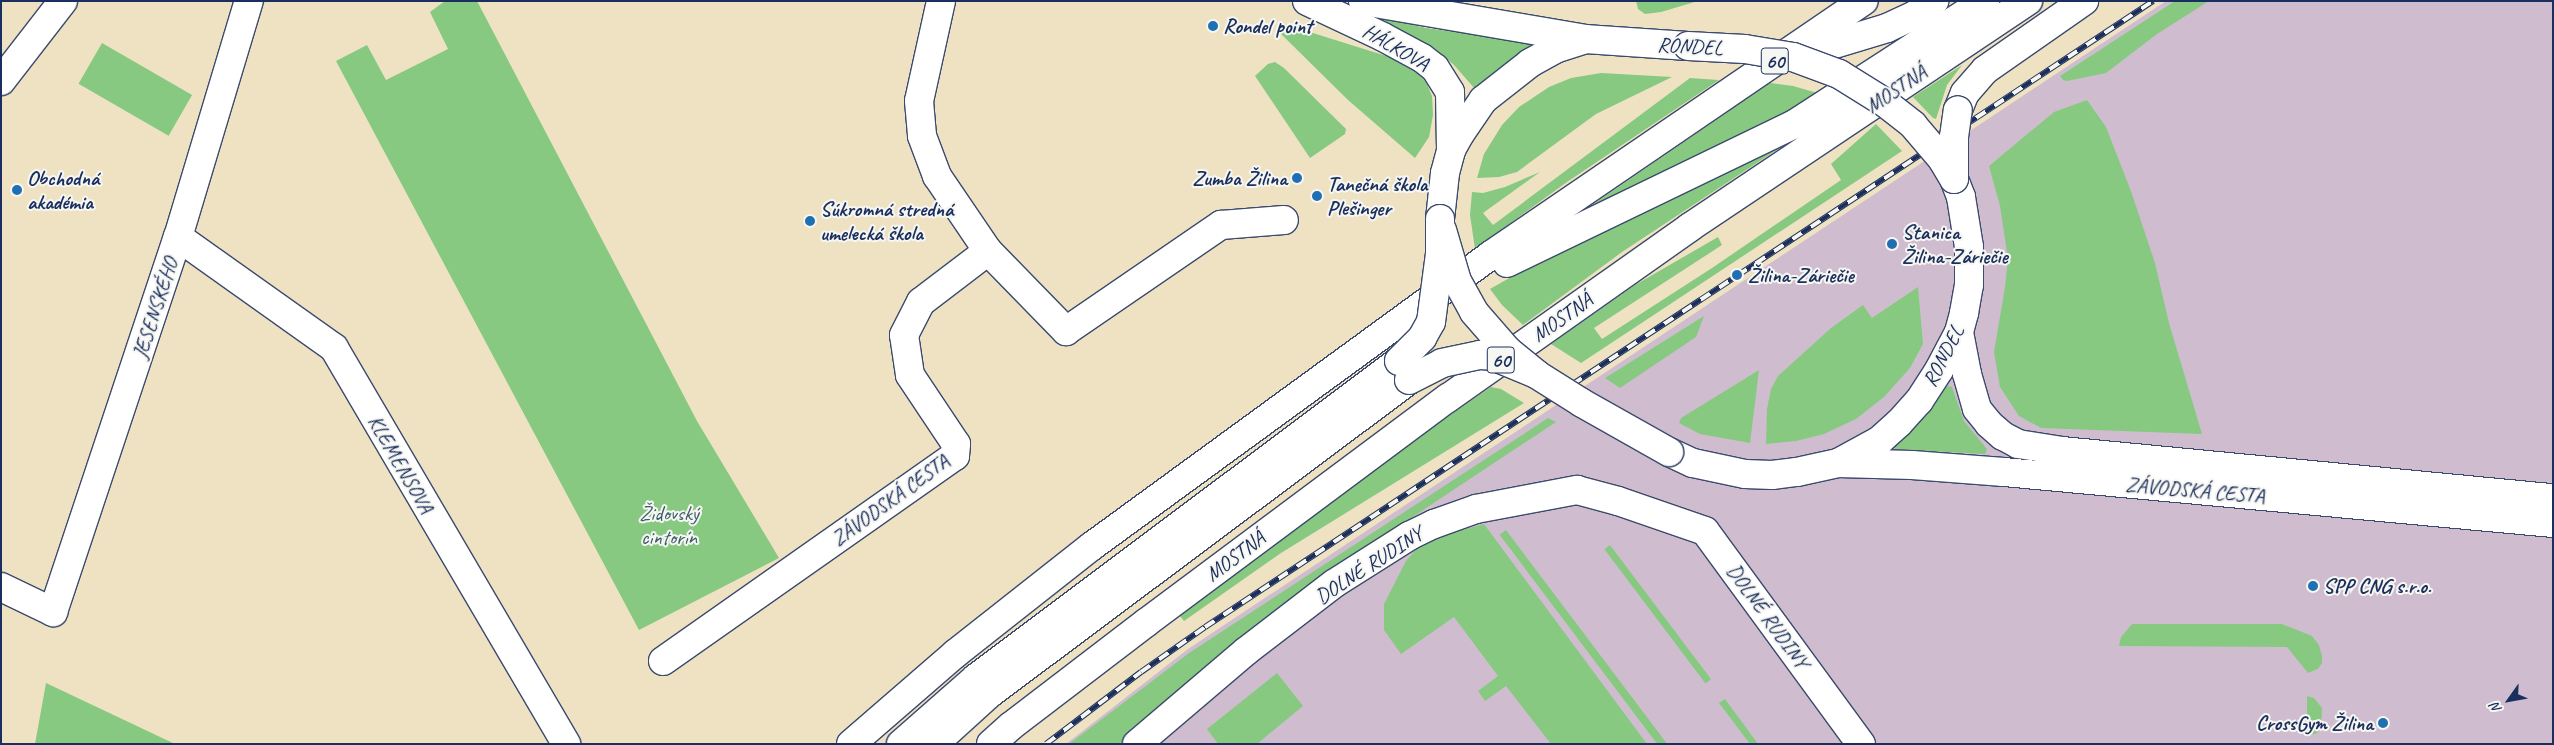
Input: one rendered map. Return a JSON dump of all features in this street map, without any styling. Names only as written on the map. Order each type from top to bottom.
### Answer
[{"type":"street","points":[[1,81],[63,1]]},
{"type":"street","name":"JESENSKÉHO","points":[[1,587],[53,612],[178,237],[249,1]]},
{"type":"street","points":[[941,1],[918,101],[922,136],[937,176],[988,250],[1066,331],[1221,226],[1284,220]]},
{"type":"street","name":"HÁLKOVA","points":[[1308,1],[1383,37],[1422,58],[1435,68],[1450,92],[1451,150]]},
{"type":"street","name":"HÁLKOVA","points":[[1363,1],[1585,39]]},
{"type":"street","name":"60","points":[[851,744],[956,653],[1092,546],[1406,317],[1646,148],[1864,1]]},
{"type":"street","points":[[1793,57],[1887,28],[1915,15],[1934,1]]},
{"type":"street","points":[[1406,317],[1537,246],[1793,125],[1985,1]]},
{"type":"street","name":"MOSTNÁ","points":[[992,744],[1019,720],[1140,628],[1456,392],[1690,227],[2028,1]]},
{"type":"street","points":[[1954,179],[1956,118],[1965,93],[1985,70],[2074,8]]},
{"type":"street","name":"RONDEL","points":[[1585,39],[1654,45],[1745,49],[1793,57],[1839,74],[1884,102],[1925,137],[1954,179],[1961,198],[1969,246],[1969,285],[1959,332],[1920,401],[1880,440],[1828,466],[1772,475],[1745,474],[1693,463],[1624,428],[1536,374],[1501,344],[1474,312],[1452,267],[1440,219],[1441,193],[1451,150],[1473,114],[1501,84],[1554,49],[1585,39]]},
{"type":"street","points":[[934,744],[989,694],[1324,430],[1399,362],[1428,330],[1434,307],[1440,219]]},
{"type":"street","name":"KLEMENSOVA","points":[[178,237],[334,348],[566,744]]},
{"type":"street","name":"ZÁVODSKÁ CESTA","points":[[663,661],[954,456],[956,444],[910,375],[904,335],[921,302],[988,250]]},
{"type":"street","name":"ZÁVODSKÁ CESTA","points":[[1959,332],[1967,374],[1977,409],[1989,424],[2003,436],[2018,444],[2071,452],[2553,498]]},
{"type":"street","points":[[901,744],[976,678],[1324,430],[1409,380],[1442,363],[1467,356],[1493,356],[1536,374]]},
{"type":"street","name":"ZÁVODSKÁ CESTA","points":[[1828,466],[1912,465],[2004,472],[2553,523]]},
{"type":"street","name":"DOLNÉ RUDINY","points":[[1137,744],[1245,652],[1335,583],[1409,536],[1476,509],[1577,490],[1618,501],[1705,531],[1861,744]]},
{"type":"shaded area","points":[[2166,1],[2553,1],[2553,744],[1066,744],[1188,649]]},
{"type":"green space","name":"Židovský cintorín","points":[[445,1],[477,1],[697,421],[779,558],[639,630],[336,61],[367,45],[386,80],[448,49],[430,12]]},
{"type":"green space","points":[[1636,1],[1698,1],[1661,12],[1645,14],[1638,9]]},
{"type":"green space","points":[[2175,1],[2209,1],[2157,34],[2106,73],[2067,81],[2063,80],[2060,76]]},
{"type":"green space","points":[[1385,18],[1426,28],[1537,43],[1475,89],[1454,65],[1433,47],[1383,23],[1381,20]]},
{"type":"green space","points":[[1281,23],[1399,60],[1417,72],[1426,82],[1432,96],[1433,115],[1429,137],[1415,158],[1348,100],[1278,31]]},
{"type":"green space","points":[[102,43],[192,95],[169,136],[78,84]]},
{"type":"green space","points":[[1275,62],[1284,68],[1346,129],[1345,134],[1310,158],[1255,76],[1268,64]]},
{"type":"green space","points":[[1962,65],[1947,85],[1936,119],[1933,118],[1913,97]]},
{"type":"green space","points":[[1601,73],[1672,77],[1596,114],[1517,172],[1499,177],[1477,178],[1484,154],[1502,125],[1519,107],[1549,87],[1571,78]]},
{"type":"green space","points":[[1690,78],[1719,80],[1567,182],[1475,249],[1470,215],[1472,192],[1483,193],[1505,187],[1540,172],[1483,213],[1493,225]]},
{"type":"green space","points":[[1770,83],[1793,86],[1821,94],[1784,115],[1582,212]]},
{"type":"green space","points":[[2087,100],[2106,127],[2132,194],[2155,263],[2169,323],[2202,434],[2041,428],[2019,416],[2000,387],[1994,352],[2008,259],[2000,206],[1989,166],[2054,112]]},
{"type":"green space","points":[[1876,124],[1902,151],[1581,363],[1551,344],[1635,285],[1718,237],[1722,245],[1594,328],[1602,339],[1712,268],[1841,180],[1831,164]]},
{"type":"green space","points":[[1775,145],[1778,149],[1622,252],[1523,325],[1502,305],[1490,289],[1541,260]]},
{"type":"green space","points":[[1918,287],[1923,344],[1910,368],[1884,397],[1856,419],[1824,434],[1796,441],[1766,444],[1767,409],[1771,389],[1778,376],[1831,328],[1863,305],[1872,318]]},
{"type":"green space","points":[[1704,316],[1696,337],[1620,388],[1605,378]]},
{"type":"green space","points":[[1759,370],[1750,443],[1700,434],[1679,423],[1681,418]]},
{"type":"green space","points":[[1947,386],[1952,387],[1964,421],[1987,449],[1985,454],[1895,449],[1894,443],[1924,416]]},
{"type":"green space","points":[[1491,387],[1501,389],[1524,403],[1281,553],[1184,621],[1180,616],[1427,431]]},
{"type":"green space","points":[[1548,418],[1556,422],[1319,579],[1169,698],[1119,744],[1069,744],[1189,653]]},
{"type":"green space","points":[[1484,524],[1647,744],[1551,744],[1506,686],[1485,701],[1478,691],[1498,676],[1454,617],[1401,654],[1384,630],[1384,604],[1406,561],[1423,541]]},
{"type":"green space","points":[[1506,530],[1666,742],[1657,744],[1500,535]]},
{"type":"green space","points":[[1610,545],[1711,679],[1706,683],[1604,549]]},
{"type":"green space","points":[[2132,624],[2282,624],[2312,636],[2319,645],[2322,663],[2318,669],[2308,673],[2287,647],[2119,646],[2121,637]]},
{"type":"green space","points":[[1277,673],[1303,706],[1257,744],[1218,744],[1207,729]]},
{"type":"green space","points":[[46,683],[158,736],[175,744],[35,744]]},
{"type":"green space","points":[[2307,696],[2314,698],[2322,708],[2321,726],[2317,733],[2307,736]]},
{"type":"green space","points":[[1725,699],[1758,744],[1750,744],[1719,703]]},
{"type":"railway","points":[[1046,744],[1141,672],[1205,627],[2153,1]]},
{"type":"place","name":"Rondel point","points":[[1213,26]]},
{"type":"place","name":"Zumba Žilina","points":[[1297,178]]},
{"type":"place","name":"Obchodná akadémia","points":[[17,190]]},
{"type":"place","name":"Tanečná škola Plešinger","points":[[1317,196]]},
{"type":"place","name":"Súkromná stredná umelecká škola","points":[[810,221]]},
{"type":"place","name":"Stanica Žilina-Záriečie","points":[[1892,244]]},
{"type":"place","name":"Žilina-Záriečie","points":[[1737,275]]},
{"type":"place","name":"SPP CNG s.r.o.","points":[[2313,586]]},
{"type":"place","name":"CrossGym Žilina","points":[[2383,723]]}]
